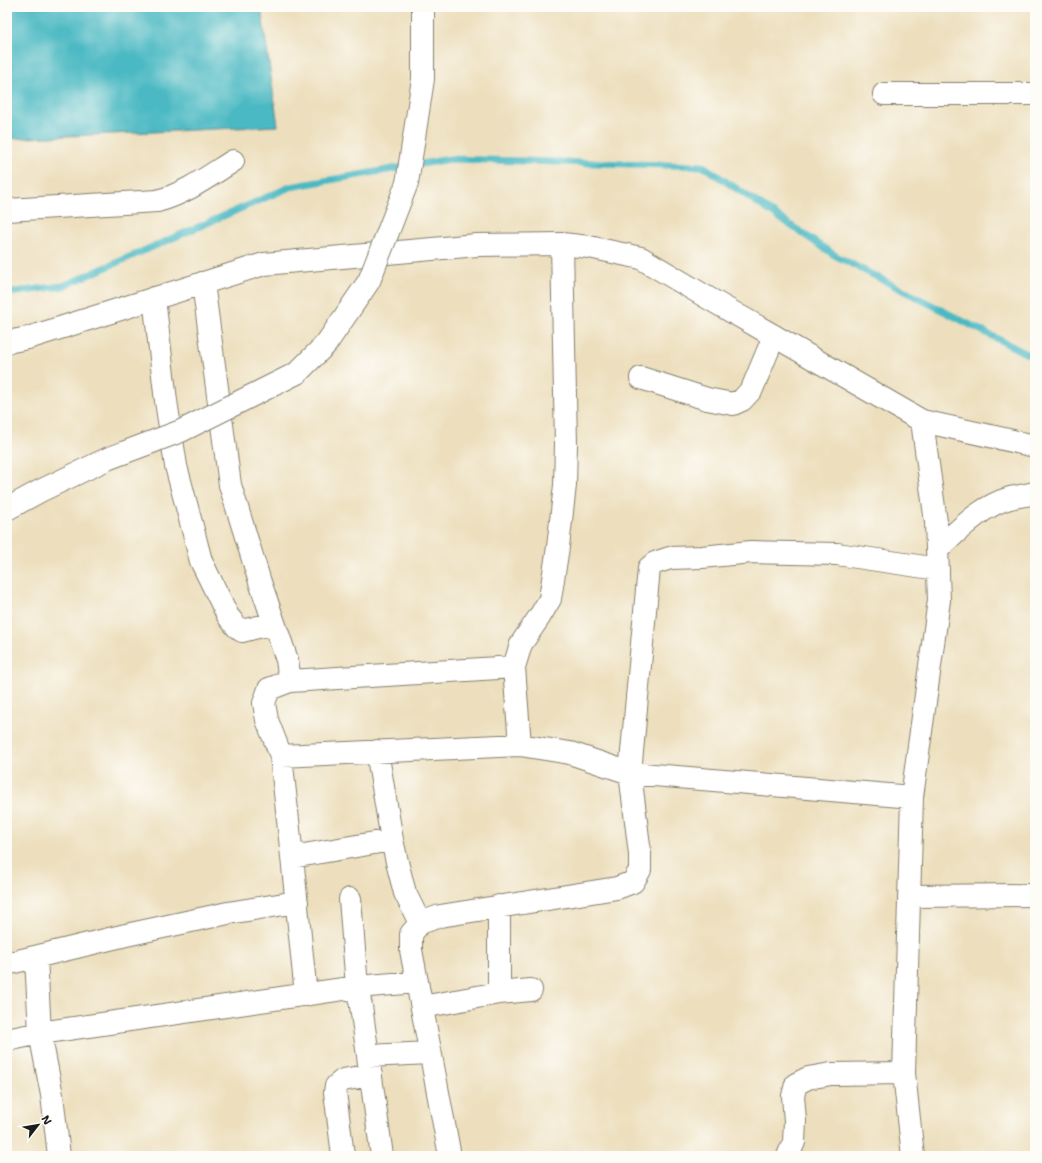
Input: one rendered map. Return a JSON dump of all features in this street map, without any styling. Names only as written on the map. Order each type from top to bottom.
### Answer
[{"type":"street","points":[[7,509],[40,491],[107,459],[181,431],[297,373],[326,344],[369,281],[407,183],[423,79],[423,7]]},
{"type":"street","points":[[884,94],[1035,94]]},
{"type":"street","points":[[7,210],[157,201],[177,194],[233,162]]},
{"type":"street","points":[[7,342],[28,338],[264,264],[477,244],[562,244],[589,247],[641,258],[922,421],[1035,446]]},
{"type":"street","points":[[520,745],[514,667],[521,644],[550,599],[565,485],[566,445],[562,244]]},
{"type":"street","points":[[203,283],[230,485],[287,660],[290,681]]},
{"type":"street","points":[[154,298],[166,401],[176,466],[201,561],[228,616],[236,626],[242,631],[274,623]]},
{"type":"street","points":[[641,378],[707,399],[733,404],[742,400],[752,389],[774,336]]},
{"type":"street","points":[[913,1156],[904,1073],[912,798],[939,600],[936,522],[922,421]]},
{"type":"street","points":[[937,560],[962,527],[986,509],[1010,498],[1035,493]]},
{"type":"street","points":[[450,1156],[411,950],[410,934],[420,923],[440,916],[616,888],[633,882],[640,870],[640,854],[630,773],[649,568],[655,563],[670,558],[702,557],[751,552],[797,552],[937,560]]},
{"type":"street","points":[[306,995],[281,756],[267,720],[264,703],[269,689],[290,681],[514,667]]},
{"type":"street","points":[[281,756],[520,745],[570,753],[630,773],[912,798]]},
{"type":"street","points":[[377,751],[392,840],[405,893],[420,923]]},
{"type":"street","points":[[292,857],[392,840]]},
{"type":"street","points":[[910,896],[1035,895]]},
{"type":"street","points":[[350,899],[357,987],[370,1065],[382,1156]]},
{"type":"street","points":[[7,962],[10,963],[228,912],[296,902]]},
{"type":"street","points":[[499,906],[499,993]]},
{"type":"street","points":[[36,957],[40,1033],[52,1095],[59,1156]]},
{"type":"street","points":[[7,1040],[40,1033],[357,987],[417,982]]},
{"type":"street","points":[[422,1007],[499,993],[531,990]]},
{"type":"street","points":[[343,1156],[336,1086],[343,1080],[370,1065],[430,1053]]},
{"type":"street","points":[[788,1156],[794,1142],[795,1121],[793,1096],[796,1084],[808,1078],[831,1074],[904,1073]]},
{"type":"water","points":[[7,7],[261,7],[278,126],[7,139]]},
{"type":"waterway","points":[[7,293],[63,286],[290,187],[450,159],[703,166],[836,256],[1035,357]]}]
